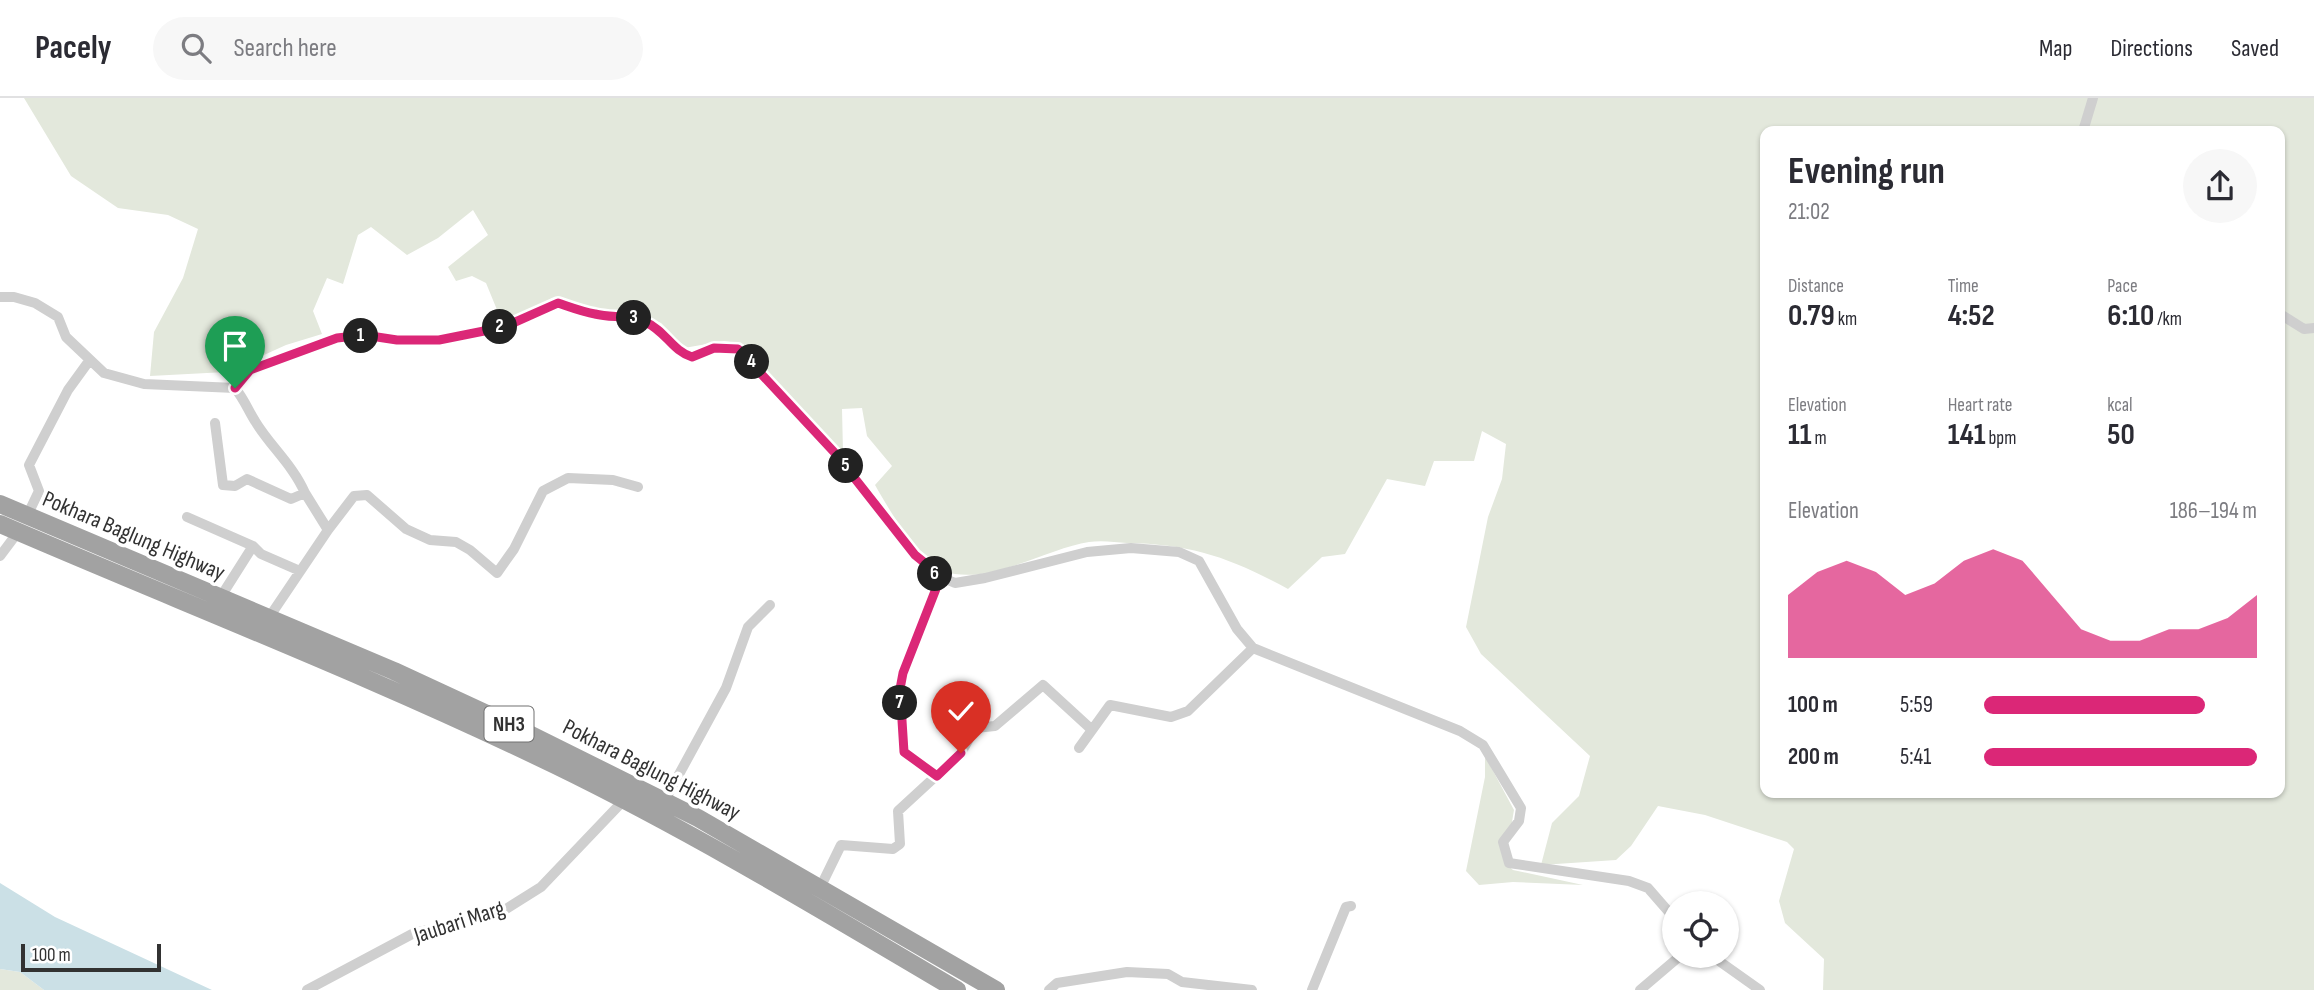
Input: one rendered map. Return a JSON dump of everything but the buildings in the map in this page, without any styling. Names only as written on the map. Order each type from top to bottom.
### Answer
[{"type":"highway","name":"Pokhara Baglung Highway","points":[[0,504],[394,671],[665,800],[996,990]]},
{"type":"highway","name":"Pokhara Baglung Highway","points":[[0,524],[407,697],[624,800],[787,890],[957,990]]},
{"type":"street","points":[[2085,126],[2093,98]]},
{"type":"street","points":[[0,297],[13,297],[35,303],[58,317],[66,337],[89,362],[104,373],[144,384],[235,388],[248,403],[253,419],[299,479],[328,530]]},
{"type":"street","points":[[235,388],[250,370],[337,338],[364,335],[397,340],[439,340],[504,327],[558,303],[597,315],[633,318],[664,333],[678,353],[692,357],[726,346],[738,349],[747,355],[763,378],[834,452],[915,555],[941,576],[955,583],[1087,552],[1131,548],[1180,552],[1199,561],[1237,629],[1254,648],[1460,731],[1483,745],[1521,808],[1519,821],[1503,842],[1509,863],[1629,881],[1648,888],[1662,904]]},
{"type":"street","points":[[2285,317],[2304,330],[2314,328]]},
{"type":"street","points":[[27,516],[39,491],[29,465],[68,390],[89,362]]},
{"type":"street","points":[[215,423],[223,485],[235,486],[247,479],[291,499],[305,492]]},
{"type":"street","points":[[268,619],[354,496],[367,495],[406,529],[429,540],[456,542],[497,573],[513,549],[543,491],[568,478],[613,480],[638,486]]},
{"type":"street","points":[[187,517],[253,546],[261,554],[300,571]]},
{"type":"street","points":[[0,556],[18,532]]},
{"type":"street","points":[[220,598],[253,546]]},
{"type":"street","points":[[937,776],[904,752],[900,689],[903,673],[941,576]]},
{"type":"street","points":[[665,800],[726,688],[748,627],[770,605]]},
{"type":"street","points":[[1079,748],[1110,705],[1171,717],[1188,711],[1254,648]]},
{"type":"street","points":[[820,888],[841,845],[893,849],[900,844],[898,811],[961,753],[975,728],[995,726],[1043,685],[1091,729]]},
{"type":"street","name":"Jaubari Marg","points":[[307,990],[414,933],[461,923],[506,909],[541,887],[624,800]]},
{"type":"street","points":[[1312,990],[1346,907],[1351,906]]},
{"type":"street","points":[[1640,990],[1666,968]]},
{"type":"street","points":[[1729,968],[1760,990]]},
{"type":"street","points":[[1049,990],[1057,983],[1127,972],[1168,974],[1182,982],[1252,990]]},
{"type":"shaded area","points":[[24,98],[2314,98],[2314,990],[1823,990],[1824,959],[1785,923],[1779,901],[1794,849],[1787,842],[1705,815],[1658,806],[1631,846],[1616,860],[1541,865],[1552,823],[1579,796],[1590,756],[1481,654],[1466,627],[1488,517],[1502,479],[1506,444],[1482,431],[1474,461],[1434,461],[1425,486],[1387,479],[1345,554],[1322,557],[1288,589],[1248,569],[1210,555],[1172,546],[1108,541],[1073,546],[998,570],[961,575],[944,571],[924,557],[905,533],[875,485],[892,466],[867,436],[862,408],[842,409],[843,452],[778,387],[763,364],[743,344],[724,341],[684,348],[661,323],[635,313],[592,308],[553,298],[502,322],[486,283],[472,276],[456,281],[448,267],[488,235],[473,210],[438,238],[407,255],[371,227],[358,235],[343,284],[327,278],[313,311],[322,334],[286,345],[226,372],[150,376],[154,332],[183,278],[198,229],[168,215],[118,208],[71,176]]},
{"type":"shaded area","points":[[1485,756],[1514,810],[1505,863],[1513,870],[1583,885],[1513,882],[1479,885],[1466,871],[1485,777]]},
{"type":"shaded area","points":[[0,883],[55,917],[212,990],[44,990],[20,972],[0,969]]},
{"type":"shaded area","points":[[0,969],[20,972],[44,990],[0,990]]},
{"type":"route","points":[[235,388],[250,370],[337,338],[364,335],[397,340],[439,340],[504,327],[558,303],[597,315],[619,315],[647,323],[664,333],[678,353],[692,357],[714,348],[726,346],[738,349],[747,355],[763,378],[834,452],[915,555],[932,573],[941,576],[928,617],[903,673],[900,689],[901,727],[904,752],[937,776],[961,753]]}]
